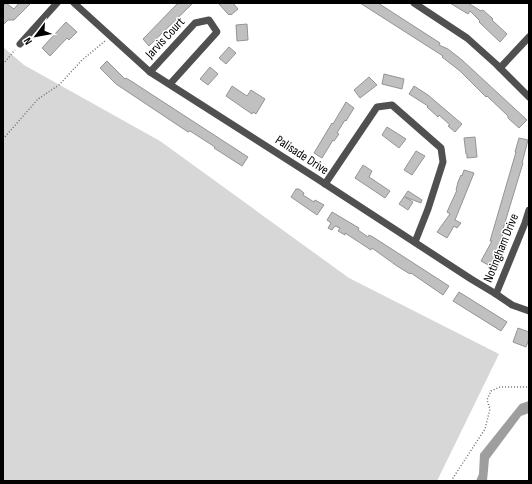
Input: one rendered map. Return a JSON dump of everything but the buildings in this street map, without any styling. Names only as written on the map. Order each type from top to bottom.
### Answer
[{"type":"street","points":[[20,44],[57,3]]},
{"type":"street","name":"Palisade Drive","points":[[74,3],[150,72],[415,242],[471,280],[512,305],[529,311]]},
{"type":"street","points":[[414,3],[467,38],[529,97]]},
{"type":"street","name":"Jarvis Court","points":[[150,72],[195,23],[209,20],[217,32],[170,84]]},
{"type":"street","points":[[500,68],[529,37]]},
{"type":"street","points":[[325,184],[377,107],[392,105],[441,148],[443,162],[428,209],[415,242]]},
{"type":"street","name":"Notingham Drive","points":[[496,294],[529,210]]},
{"type":"path","points":[[3,139],[38,99],[59,85],[82,60],[111,36]]},
{"type":"path","points":[[3,64],[20,44]]},
{"type":"path","points":[[451,481],[485,429],[490,409],[487,400],[491,391],[500,387],[529,387]]},
{"type":"shaded area","points":[[3,47],[24,65],[160,141],[349,278],[499,354],[437,481],[3,481]]},
{"type":"shaded area","points":[[529,401],[529,413],[521,416],[489,459],[487,481],[476,481],[479,474],[480,454],[520,404]]}]
